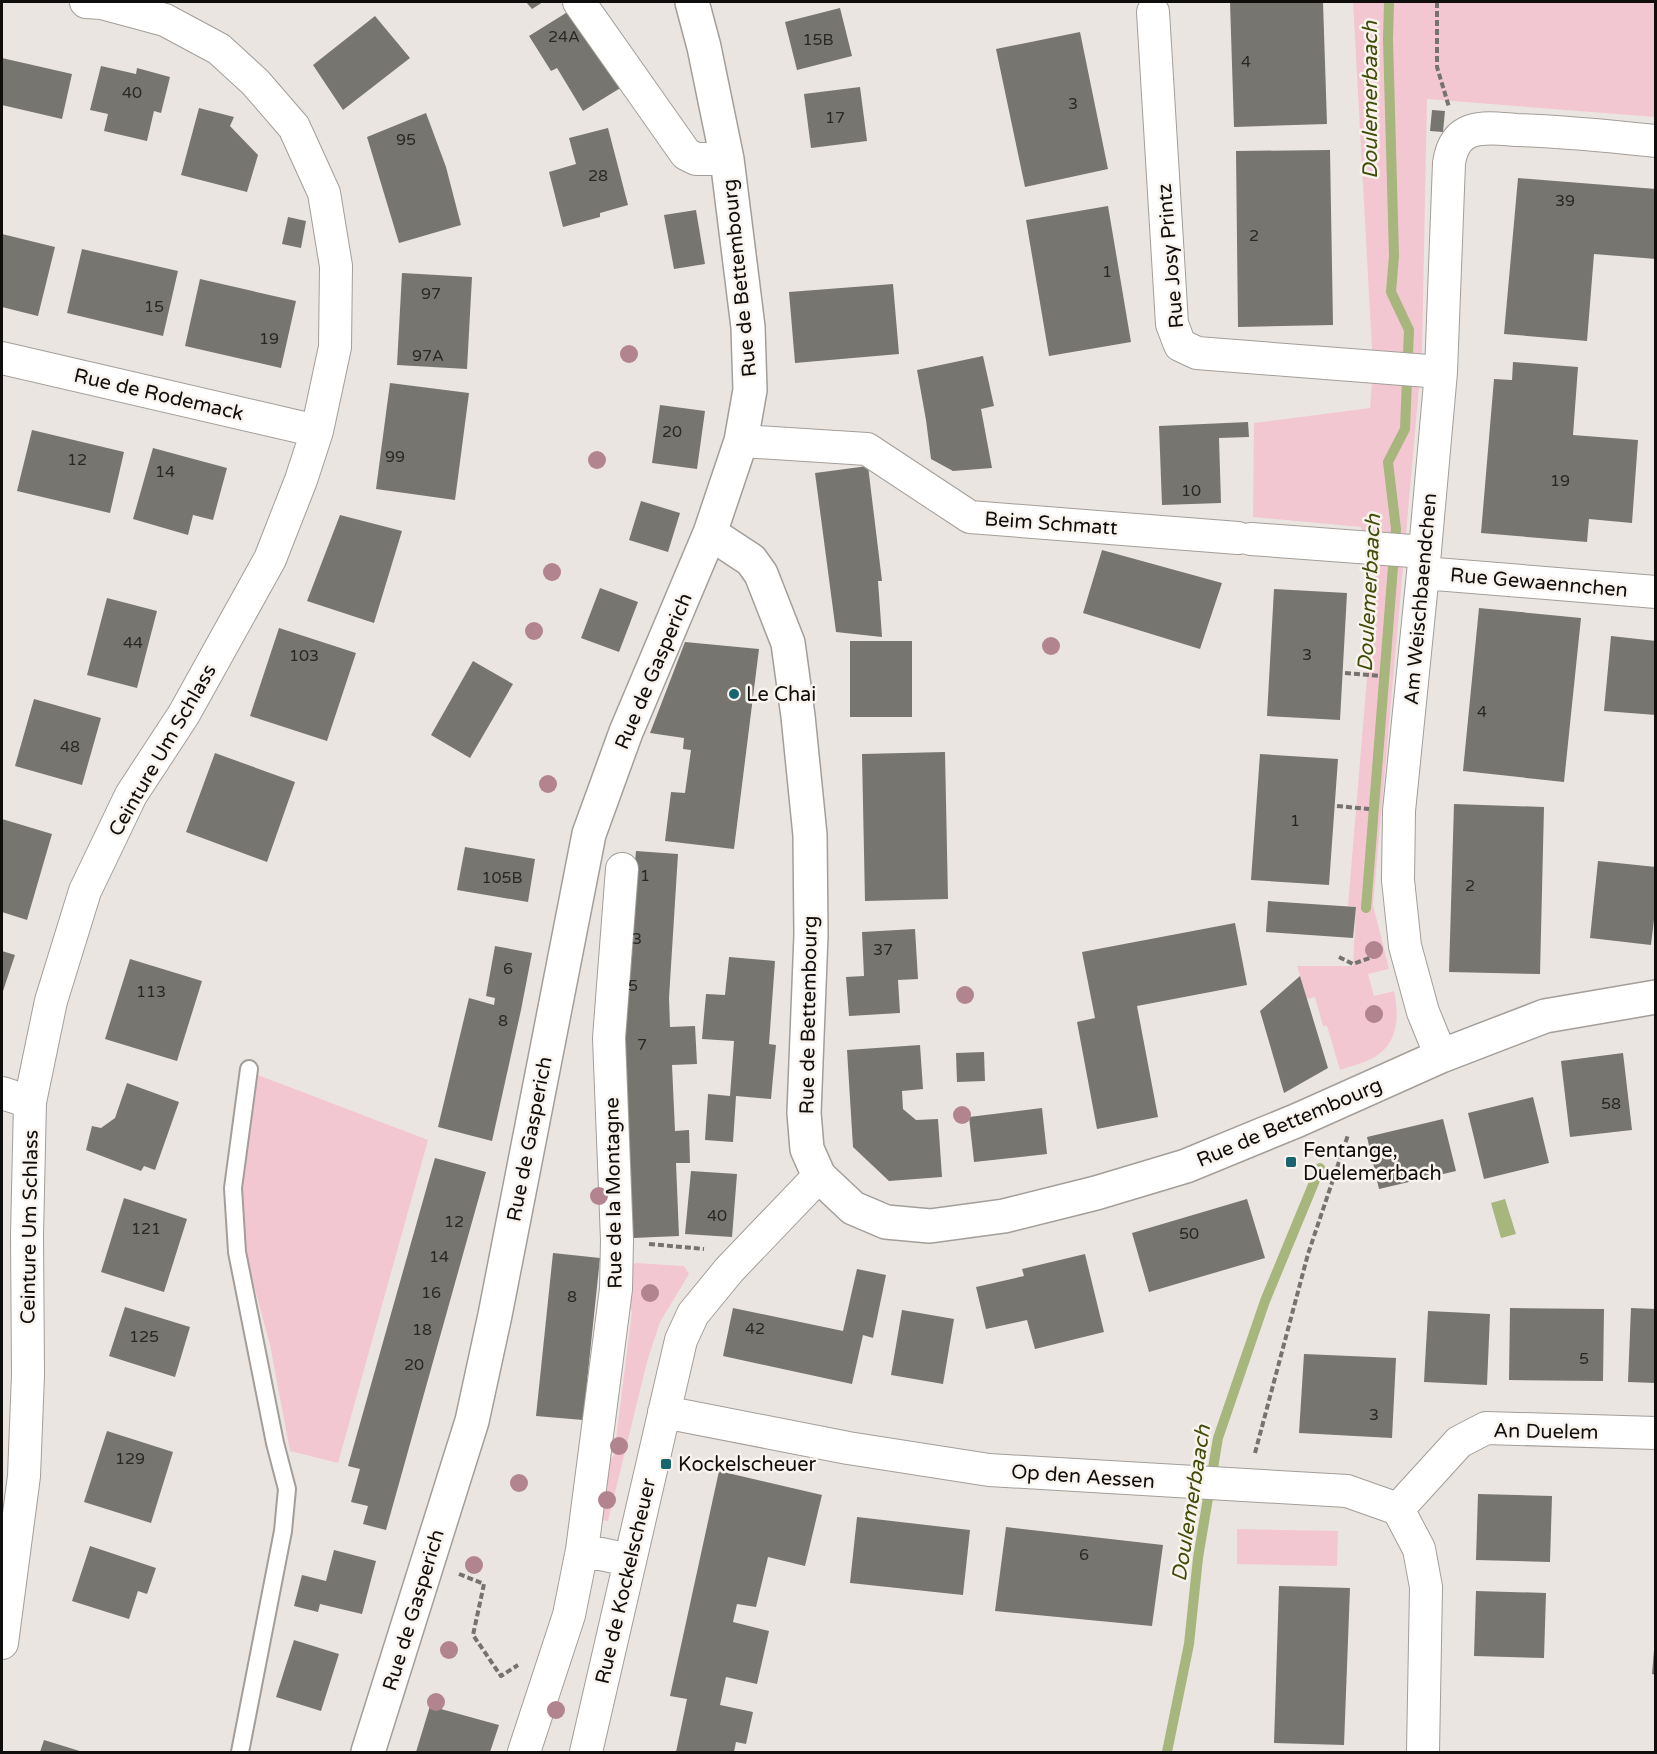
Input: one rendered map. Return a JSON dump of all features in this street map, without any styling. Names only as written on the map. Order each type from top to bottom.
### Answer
[{"type":"main road","name":"Rue de Bettembourg","points":[[692,2],[704,47],[727,159],[748,327],[750,390],[741,441],[710,533],[751,560],[761,574],[788,643],[810,835],[811,935],[804,1113],[807,1149],[819,1176],[853,1208],[886,1222],[930,1226],[1004,1216],[1096,1193],[1186,1166],[1298,1120],[1441,1056],[1545,1016],[1656,997]]},
{"type":"main road","name":"Rue de Gasperich","points":[[368,1752],[472,1420],[495,1315],[589,834],[626,732],[710,533]]},
{"type":"street","name":"Ceinture Um Schlass","points":[[2,1643],[13,1472],[27,1375],[27,1234],[16,1097],[51,1000],[85,891],[130,795],[184,714],[270,559],[317,431],[335,347],[336,266],[324,193],[294,127],[255,82],[219,49],[165,20],[102,3],[86,2]]},
{"type":"street","points":[[579,2],[686,154],[696,159],[727,159]]},
{"type":"street","name":"Rue Josy Printz","points":[[1153,12],[1172,324],[1180,345],[1197,353],[1431,371]]},
{"type":"street","points":[[1458,138],[1469,131],[1484,128],[1656,141]]},
{"type":"street","name":"Am Weischbaendchen","points":[[1441,1056],[1423,1012],[1405,946],[1398,880],[1399,811],[1408,556],[1431,371],[1449,164],[1451,150],[1458,138]]},
{"type":"street","name":"Rue de Rodemack","points":[[2,358],[317,431]]},
{"type":"street","name":"Beim Schmatt","points":[[741,441],[867,449],[970,517],[1244,538],[1408,556]]},
{"type":"street","name":"Rue Gewaennchen","points":[[1408,556],[1656,592]]},
{"type":"street","name":"Rue de la Montagne","points":[[524,1752],[569,1615],[582,1550],[616,1289],[617,1240],[609,1038],[622,869]]},
{"type":"street","name":"Rue de Kockelscheuer","points":[[586,1752],[681,1341],[693,1314],[729,1270],[819,1176]]},
{"type":"street","name":"Op den Aessen","points":[[664,1412],[848,1448],[989,1470],[1347,1491],[1398,1509]]},
{"type":"street","name":"An Duelem","points":[[1398,1509],[1459,1443],[1486,1428],[1656,1433]]},
{"type":"street","points":[[1398,1509],[1419,1549],[1426,1587],[1422,1752]]},
{"type":"street","points":[[582,1550],[630,1560]]},
{"type":"lane","points":[[240,1752],[283,1531],[286,1489],[237,1252],[233,1188],[249,1070]]},
{"type":"path","points":[[1437,2],[1437,67],[1458,138]]},
{"type":"path","points":[[1346,673],[1368,675]]},
{"type":"path","points":[[1337,806],[1357,808]]},
{"type":"path","points":[[1339,957],[1353,964],[1381,954]]},
{"type":"path","points":[[1243,1485],[1308,1254],[1349,1132]]},
{"type":"path","points":[[617,1240],[711,1250]]},
{"type":"path","points":[[451,1571],[484,1584],[473,1635],[501,1676],[521,1663]]},
{"type":"shaded area","points":[[1353,2],[1655,2],[1655,117],[1427,99],[1422,354],[1373,905],[1389,969],[1368,974],[1374,996],[1394,991],[1397,1018],[1393,1035],[1384,1050],[1368,1061],[1340,1070],[1327,1026],[1323,1026],[1315,997],[1307,999],[1297,966],[1353,966],[1356,907],[1348,906],[1379,533],[1362,531],[1361,527],[1253,517],[1254,423],[1370,408],[1373,367]]},
{"type":"shaded area","points":[[258,1075],[428,1140],[338,1463],[290,1451],[270,1345],[247,1260],[241,1191]]},
{"type":"shaded area","points":[[1505,1199],[1516,1234],[1501,1238],[1491,1203]]},
{"type":"shaded area","points":[[635,1263],[684,1266],[689,1274],[660,1322],[647,1362],[608,1521],[600,1520],[602,1472],[614,1455],[632,1312],[626,1298],[628,1266]]},
{"type":"shaded area","points":[[1237,1529],[1338,1531],[1337,1566],[1237,1564]]},
{"type":"building","points":[[526,2],[543,2],[532,9]]},
{"type":"building","points":[[1230,2],[1323,2],[1327,124],[1234,127]]},
{"type":"building","points":[[574,8],[622,87],[583,111],[557,68],[551,71],[529,36]]},
{"type":"building","points":[[840,8],[852,56],[797,70],[785,22]]},
{"type":"building","points":[[375,16],[410,58],[343,110],[313,65]]},
{"type":"building","points":[[1080,32],[1108,169],[1025,187],[996,49]]},
{"type":"building","points":[[2,58],[72,74],[62,119],[2,105]]},
{"type":"building","points":[[101,66],[136,74],[137,68],[170,77],[161,113],[154,111],[147,141],[104,131],[108,114],[90,110]]},
{"type":"building","points":[[860,87],[867,141],[811,148],[804,94]]},
{"type":"building","points":[[199,108],[234,117],[230,126],[258,155],[247,192],[181,175]]},
{"type":"building","points":[[1432,110],[1445,111],[1443,132],[1430,131]]},
{"type":"building","points":[[426,113],[446,167],[461,225],[399,243],[367,137]]},
{"type":"building","points":[[608,128],[628,205],[600,213],[600,217],[563,227],[549,172],[576,164],[569,138]]},
{"type":"building","points":[[1330,150],[1333,325],[1238,327],[1236,151]]},
{"type":"building","points":[[1518,178],[1656,189],[1656,259],[1594,254],[1587,341],[1504,334]]},
{"type":"building","points":[[1108,206],[1131,342],[1049,356],[1026,220]]},
{"type":"building","points":[[696,210],[705,264],[674,269],[664,215]]},
{"type":"building","points":[[288,217],[306,221],[301,248],[282,244]]},
{"type":"building","points":[[2,234],[55,247],[38,316],[2,307]]},
{"type":"building","points":[[82,249],[178,271],[163,336],[67,313]]},
{"type":"building","points":[[402,273],[472,277],[467,369],[397,365]]},
{"type":"building","points":[[200,279],[296,301],[281,368],[185,346]]},
{"type":"building","points":[[893,284],[899,354],[795,363],[789,292]]},
{"type":"building","points":[[983,356],[994,406],[981,409],[992,468],[953,471],[931,459],[917,370]]},
{"type":"building","points":[[1513,362],[1578,367],[1573,435],[1638,440],[1632,523],[1589,519],[1587,542],[1481,533],[1494,379],[1512,380]]},
{"type":"building","points":[[390,383],[469,393],[455,500],[376,489]]},
{"type":"building","points":[[660,405],[705,411],[697,469],[652,463]]},
{"type":"building","points":[[1248,422],[1249,437],[1219,438],[1221,503],[1162,505],[1159,426]]},
{"type":"building","points":[[32,430],[124,452],[110,513],[17,491]]},
{"type":"building","points":[[153,448],[227,468],[213,520],[193,515],[188,535],[133,519]]},
{"type":"building","points":[[868,466],[882,581],[878,581],[882,637],[836,632],[815,473]]},
{"type":"building","points":[[641,501],[680,513],[668,552],[629,540]]},
{"type":"building","points":[[340,515],[402,531],[374,623],[307,601]]},
{"type":"building","points":[[1102,550],[1222,583],[1200,649],[1083,613]]},
{"type":"building","points":[[600,588],[638,602],[619,652],[581,638]]},
{"type":"building","points":[[1274,589],[1347,593],[1340,720],[1267,716]]},
{"type":"building","points":[[107,598],[157,611],[137,688],[87,675]]},
{"type":"building","points":[[1479,608],[1581,618],[1564,782],[1463,771]]},
{"type":"building","points":[[279,628],[356,653],[327,741],[250,716]]},
{"type":"building","points":[[1611,636],[1656,641],[1656,715],[1604,711]]},
{"type":"building","points":[[850,641],[912,641],[912,717],[850,717]]},
{"type":"building","points":[[685,642],[759,649],[734,849],[665,841],[671,792],[685,793],[691,750],[683,749],[684,738],[650,733]]},
{"type":"building","points":[[473,661],[513,684],[470,758],[431,735]]},
{"type":"building","points":[[34,699],[101,718],[82,785],[15,766]]},
{"type":"building","points":[[945,752],[948,899],[865,901],[862,754]]},
{"type":"building","points":[[215,753],[295,782],[267,862],[186,832]]},
{"type":"building","points":[[1260,754],[1338,759],[1329,885],[1251,880]]},
{"type":"building","points":[[1454,804],[1544,807],[1540,974],[1449,972]]},
{"type":"building","points":[[2,819],[52,834],[27,920],[2,912]]},
{"type":"building","points":[[465,847],[535,859],[528,902],[457,890]]},
{"type":"building","points":[[636,851],[678,854],[669,998],[670,1027],[695,1026],[697,1064],[672,1065],[675,1131],[689,1130],[690,1163],[676,1163],[679,1236],[633,1238],[623,1000]]},
{"type":"building","points":[[1598,861],[1656,867],[1656,903],[1651,945],[1590,938]]},
{"type":"building","points":[[1268,901],[1356,907],[1353,938],[1266,932]]},
{"type":"building","points":[[1235,923],[1247,985],[1137,1006],[1158,1117],[1097,1129],[1077,1022],[1095,1018],[1082,952]]},
{"type":"building","points":[[915,929],[918,979],[898,980],[900,1013],[849,1016],[846,977],[864,976],[862,932]]},
{"type":"building","points":[[495,946],[532,953],[492,1141],[438,1127],[469,998],[494,1005],[495,998],[486,996]]},
{"type":"building","points":[[2,951],[15,955],[2,994]]},
{"type":"building","points":[[729,957],[775,961],[769,1044],[776,1045],[771,1099],[736,1096],[733,1142],[705,1140],[708,1094],[730,1096],[734,1041],[702,1039],[706,994],[725,995]]},
{"type":"building","points":[[130,959],[202,981],[177,1061],[105,1039]]},
{"type":"building","points":[[1300,976],[1328,1068],[1284,1093],[1260,1011]]},
{"type":"building","points":[[920,1045],[923,1089],[902,1091],[903,1109],[916,1120],[938,1119],[942,1177],[889,1181],[853,1147],[847,1050]]},
{"type":"building","points":[[984,1052],[985,1081],[957,1082],[956,1053]]},
{"type":"building","points":[[1623,1053],[1632,1130],[1570,1137],[1561,1061]]},
{"type":"building","points":[[127,1083],[179,1102],[155,1170],[144,1166],[141,1171],[86,1150],[92,1126],[101,1128],[115,1118]]},
{"type":"building","points":[[1533,1097],[1549,1163],[1484,1179],[1468,1113]]},
{"type":"building","points":[[1042,1108],[1047,1154],[974,1162],[969,1117]]},
{"type":"building","points":[[1443,1119],[1456,1171],[1379,1189],[1367,1137]]},
{"type":"building","points":[[435,1158],[486,1172],[386,1530],[363,1524],[368,1506],[351,1502],[360,1469],[348,1466]]},
{"type":"building","points":[[691,1171],[737,1174],[732,1237],[685,1234]]},
{"type":"building","points":[[124,1198],[187,1219],[164,1292],[101,1272]]},
{"type":"building","points":[[1247,1199],[1265,1258],[1149,1292],[1132,1233]]},
{"type":"building","points":[[553,1253],[600,1258],[583,1420],[536,1416]]},
{"type":"building","points":[[1085,1254],[1104,1332],[1035,1349],[1027,1320],[986,1329],[976,1287],[1024,1276],[1022,1269]]},
{"type":"building","points":[[857,1269],[886,1275],[873,1338],[863,1335],[852,1384],[723,1356],[733,1308],[843,1331]]},
{"type":"building","points":[[125,1307],[190,1327],[175,1377],[109,1356]]},
{"type":"building","points":[[1510,1308],[1604,1309],[1603,1381],[1509,1380]]},
{"type":"building","points":[[1631,1308],[1656,1309],[1656,1383],[1628,1382]]},
{"type":"building","points":[[902,1310],[954,1319],[943,1384],[891,1375]]},
{"type":"building","points":[[1428,1311],[1490,1314],[1487,1385],[1424,1382]]},
{"type":"building","points":[[1304,1354],[1396,1358],[1392,1438],[1299,1433]]},
{"type":"building","points":[[107,1431],[173,1452],[151,1523],[84,1502]]},
{"type":"building","points":[[719,1471],[822,1495],[805,1566],[768,1557],[756,1607],[737,1604],[733,1622],[769,1631],[757,1684],[726,1677],[720,1705],[753,1712],[746,1744],[736,1742],[734,1752],[676,1752],[687,1699],[670,1696]]},
{"type":"building","points":[[1478,1494],[1552,1496],[1550,1562],[1476,1560]]},
{"type":"building","points":[[857,1517],[970,1530],[963,1595],[850,1583]]},
{"type":"building","points":[[1006,1527],[1163,1545],[1152,1626],[995,1611]]},
{"type":"building","points":[[90,1546],[156,1568],[147,1594],[138,1591],[129,1619],[72,1601]]},
{"type":"building","points":[[334,1550],[376,1561],[362,1614],[320,1604],[318,1612],[294,1606],[302,1575],[326,1581]]},
{"type":"building","points":[[1279,1586],[1350,1588],[1344,1745],[1274,1743]]},
{"type":"building","points":[[1476,1591],[1546,1593],[1544,1658],[1474,1656]]},
{"type":"building","points":[[294,1640],[339,1654],[321,1711],[276,1697]]},
{"type":"building","points":[[1654,1650],[1656,1650],[1656,1675],[1652,1674]]},
{"type":"building","points":[[430,1706],[499,1725],[490,1752],[416,1752]]},
{"type":"building","points":[[44,1740],[83,1752],[40,1752]]},
{"type":"waterway","name":"Doulemerbaach","points":[[1366,908],[1396,529],[1388,462],[1405,429],[1409,330],[1391,292],[1394,256],[1389,2]]},
{"type":"waterway","name":"Doulemerbaach","points":[[1167,1752],[1189,1644],[1198,1558],[1218,1438],[1265,1301],[1320,1168]]},
{"type":"place","name":"Le Chai","points":[[734,694]]},
{"type":"place","name":"Fentange, Duelemerbach","points":[[1291,1162]]},
{"type":"place","name":"Kockelscheuer","points":[[666,1464]]}]
